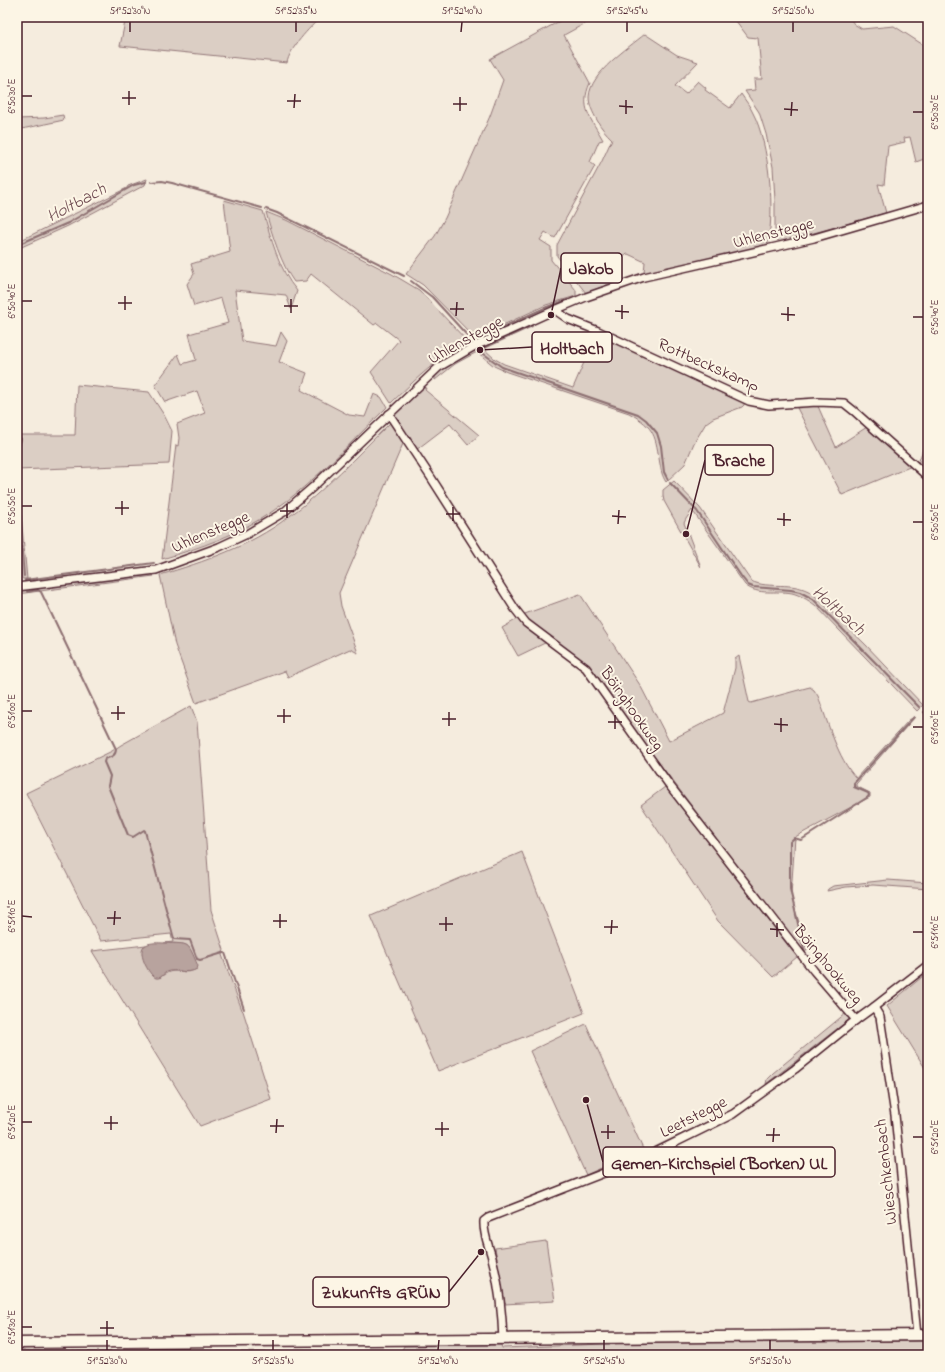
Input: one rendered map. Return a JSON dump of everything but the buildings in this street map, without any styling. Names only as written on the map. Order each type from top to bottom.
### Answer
[{"type":"main road","points":[[17,1343],[928,1335]]},
{"type":"street","name":"Uhlenstegge","points":[[17,587],[156,570],[226,544],[247,534],[284,512],[318,482],[439,367],[473,347],[586,297],[644,277],[814,238],[928,205]]},
{"type":"street","name":"Rottbeckskamp","points":[[555,310],[568,319],[598,331],[749,401],[769,404],[817,402],[844,403],[854,410],[928,477]]},
{"type":"street","name":"Böinghookweg","points":[[389,414],[526,624],[586,668],[670,786],[814,971],[856,1020]]},
{"type":"street","name":"Leetstegge","points":[[504,1339],[499,1294],[492,1258],[485,1234],[484,1221],[488,1218],[650,1155],[734,1114],[795,1069],[928,965]]},
{"type":"street","name":"Wieschkenbach","points":[[874,1007],[880,1018],[895,1115],[916,1335]]},
{"type":"shaded area","points":[[126,17],[321,17],[296,45],[287,63],[120,46]]},
{"type":"shaded area","points":[[567,17],[622,17],[620,21],[595,18],[564,35],[590,83],[587,92],[586,106],[591,119],[603,140],[599,141],[590,162],[595,166],[555,238],[545,232],[540,240],[551,247],[551,260],[576,290],[576,296],[546,305],[475,338],[423,285],[406,274],[435,236],[445,218],[490,116],[503,80],[490,59]]},
{"type":"shaded area","points":[[733,17],[849,17],[854,24],[862,29],[894,26],[928,48],[928,167],[924,159],[916,162],[910,137],[904,138],[905,142],[888,146],[884,185],[878,184],[886,213],[781,242],[777,240],[775,237],[773,167],[766,134],[759,112],[745,91],[755,90],[754,79],[762,79],[758,38],[748,37]]},
{"type":"shaded area","points":[[645,34],[677,55],[698,62],[675,86],[686,94],[698,81],[706,88],[705,90],[730,108],[741,94],[750,108],[759,126],[767,160],[771,197],[771,216],[767,246],[644,273],[645,262],[628,254],[614,259],[620,280],[586,293],[557,256],[557,245],[602,161],[612,139],[600,126],[594,115],[589,97],[591,88],[596,79],[611,62]]},
{"type":"shaded area","points":[[63,115],[64,120],[17,130],[17,119],[44,118]]},
{"type":"shaded area","points":[[147,179],[145,185],[68,226],[17,249],[17,242],[127,188],[128,186]]},
{"type":"shaded area","points":[[224,200],[263,211],[280,264],[297,291],[291,309],[286,295],[235,290],[242,341],[276,346],[281,332],[287,341],[279,362],[307,373],[301,390],[349,415],[365,417],[374,394],[381,397],[387,407],[318,475],[273,511],[247,527],[219,540],[162,559],[176,445],[178,446],[179,438],[177,424],[205,413],[197,391],[165,402],[155,385],[178,354],[182,364],[196,360],[189,334],[228,323],[221,298],[194,306],[187,284],[194,274],[191,264],[230,252]]},
{"type":"shaded area","points":[[266,212],[286,220],[392,274],[419,290],[468,342],[437,362],[391,403],[371,372],[399,340],[377,323],[374,325],[311,274],[306,281],[294,282],[281,258]]},
{"type":"shaded area","points":[[597,332],[745,401],[742,407],[713,418],[706,423],[694,443],[685,464],[666,482],[662,473],[653,434],[645,423],[638,418],[629,413],[507,372],[494,366],[477,352],[484,349],[495,359],[504,364],[573,388]]},
{"type":"shaded area","points":[[474,349],[477,352],[455,364],[435,380],[435,374],[438,372]]},
{"type":"shaded area","points":[[77,385],[149,392],[164,415],[172,431],[169,464],[17,470],[17,435],[75,435]]},
{"type":"shaded area","points":[[419,388],[426,388],[425,390],[479,435],[468,445],[450,424],[416,450],[395,416],[395,413]]},
{"type":"shaded area","points":[[817,404],[836,447],[867,427],[912,466],[842,495],[796,406]]},
{"type":"shaded area","points":[[390,423],[405,439],[339,593],[341,606],[358,653],[350,649],[288,677],[285,671],[196,703],[175,645],[160,575],[210,559],[242,545],[273,528],[314,496]]},
{"type":"shaded area","points":[[928,434],[928,474],[918,464]]},
{"type":"shaded area","points":[[17,472],[27,579],[22,579],[17,531]]},
{"type":"shaded area","points":[[674,481],[700,508],[751,581],[758,584],[796,587],[812,593],[865,644],[923,705],[917,711],[815,605],[801,596],[792,593],[761,592],[745,585],[692,510],[684,523],[701,567],[664,501],[663,490]]},
{"type":"shaded area","points":[[148,572],[154,576],[17,594],[17,589]]},
{"type":"shaded area","points":[[580,594],[640,685],[669,741],[723,713],[735,668],[735,659],[739,656],[749,702],[751,703],[810,687],[814,690],[818,696],[838,750],[856,778],[909,720],[914,717],[856,784],[856,786],[870,793],[870,797],[795,837],[791,895],[807,950],[804,954],[650,751],[590,666],[528,622],[522,615]]},
{"type":"shaded area","points":[[519,618],[547,642],[518,656],[502,628]]},
{"type":"shaded area","points":[[191,706],[197,722],[211,910],[224,950],[222,955],[243,1011],[271,1099],[200,1126],[92,951],[146,945],[143,947],[160,978],[165,974],[174,971],[187,972],[196,969],[190,949],[185,945],[164,943],[173,942],[171,934],[101,941],[26,793],[112,751]]},
{"type":"shaded area","points":[[665,787],[797,957],[773,977],[718,921],[641,805]]},
{"type":"shaded area","points":[[522,852],[584,1013],[438,1071],[371,916]]},
{"type":"shaded area","points":[[888,880],[928,883],[928,889],[873,885],[846,887],[827,891],[833,886]]},
{"type":"shaded area","points":[[150,943],[184,944],[190,948],[198,966],[197,969],[193,971],[170,971],[158,978],[153,976],[142,957],[143,947]]},
{"type":"shaded area","points":[[928,972],[928,1073],[887,1006]]},
{"type":"shaded area","points":[[846,1013],[851,1018],[766,1084],[767,1079],[773,1073]]},
{"type":"shaded area","points":[[586,1024],[643,1149],[586,1175],[530,1051]]},
{"type":"shaded area","points":[[546,1241],[555,1301],[505,1304],[495,1248]]},
{"type":"shaded area","points":[[928,1341],[928,1355],[17,1355],[17,1351],[396,1353],[401,1352],[404,1346],[501,1345],[502,1348],[630,1343]]},
{"type":"waterway","name":"Holtbach","points":[[151,182],[162,181],[172,183],[262,208]]},
{"type":"waterway","name":"Holtbach","points":[[17,245],[68,223],[134,185],[146,182]]},
{"type":"waterway","name":"Holtbach","points":[[266,209],[277,213],[404,276]]},
{"type":"waterway","name":"Holtbach","points":[[411,281],[432,297],[475,344]]},
{"type":"waterway","points":[[472,341],[547,307],[567,300]]},
{"type":"waterway","points":[[480,350],[532,326]]},
{"type":"waterway","name":"Holtbach","points":[[478,348],[502,367],[638,414],[646,420],[657,433],[661,446],[664,472],[668,480]]},
{"type":"waterway","points":[[17,437],[21,439],[17,454]]},
{"type":"waterway","name":"Holtbach","points":[[670,483],[697,511],[748,585],[753,587],[791,590],[800,592],[813,599],[920,708]]},
{"type":"waterway","points":[[17,495],[24,576]]},
{"type":"waterway","points":[[25,580],[154,563]]},
{"type":"waterway","points":[[27,592],[38,590],[41,592],[116,749],[114,755],[105,759],[104,762],[110,776],[108,786],[128,835],[133,837],[144,830],[145,831],[174,939],[190,940],[197,959],[200,960],[225,953],[244,1009]]},
{"type":"waterway","name":"Holtbach","points":[[924,712],[928,716]]},
{"type":"waterway","points":[[805,954],[790,889],[790,842],[794,838],[801,840],[868,797],[868,793],[854,787],[854,783],[914,717]]},
{"type":"waterway","points":[[846,1003],[855,1012]]},
{"type":"waterway","points":[[771,1082],[829,1037]]},
{"type":"waterway","points":[[650,1150],[735,1109]]},
{"type":"place","name":"Jakob","points":[[551,315]]},
{"type":"place","name":"Holtbach","points":[[480,350]]},
{"type":"place","name":"Brache","points":[[686,534]]},
{"type":"place","name":"Gemen-Kirchspiel (Borken) UL","points":[[586,1100]]},
{"type":"place","name":"Zukunfts GRÜN","points":[[481,1252]]}]
